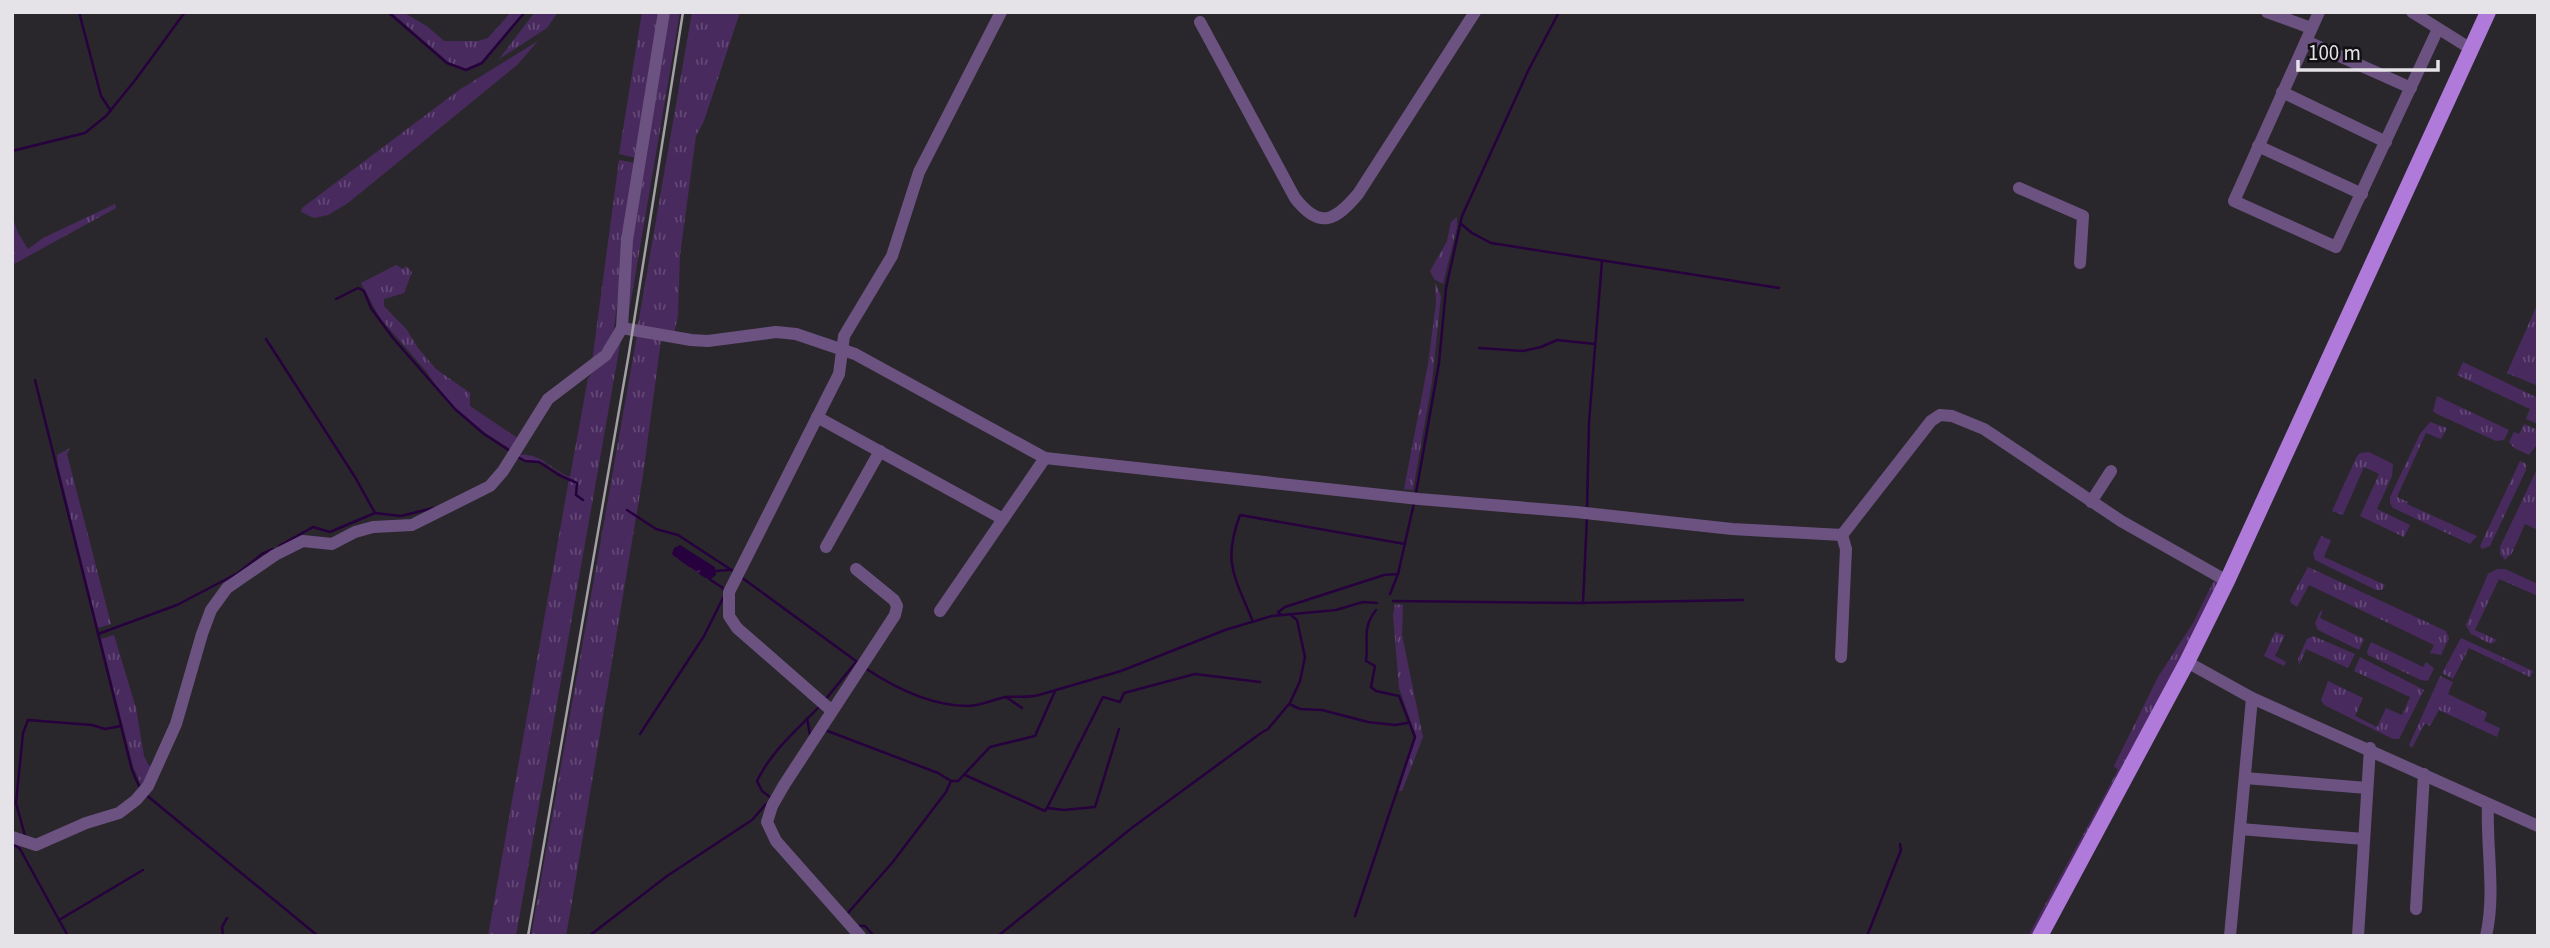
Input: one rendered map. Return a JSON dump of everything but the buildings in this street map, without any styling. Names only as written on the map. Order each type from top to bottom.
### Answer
[{"type":"main road","points":[[2040,936],[2187,662],[2227,581],[2488,12]]},
{"type":"street","points":[[12,837],[36,845],[86,823],[119,813],[140,796],[158,767],[176,724],[211,610],[228,588],[275,555],[303,541],[332,544],[355,532],[373,527],[412,525],[490,486],[503,471],[548,399],[606,355],[622,328],[627,240],[664,12]]},
{"type":"street","points":[[832,711],[737,628],[729,616],[729,592],[839,373],[844,336],[892,256],[919,172],[1001,12]]},
{"type":"street","points":[[1200,22],[1295,198],[1307,213],[1321,219],[1331,219],[1343,212],[1358,194],[1475,12]]},
{"type":"street","points":[[2267,12],[2311,28]]},
{"type":"street","points":[[2319,12],[2234,201],[2336,247],[2438,29]]},
{"type":"street","points":[[2412,12],[2471,49]]},
{"type":"street","points":[[2306,41],[2411,88]]},
{"type":"street","points":[[2282,92],[2386,142]]},
{"type":"street","points":[[2258,146],[2362,194]]},
{"type":"street","points":[[2019,188],[2083,216],[2080,263]]},
{"type":"street","points":[[622,328],[708,341],[776,332],[796,334],[855,354],[1045,458],[1732,529],[1842,535]]},
{"type":"street","points":[[1842,535],[1924,429],[1940,415],[1952,416],[1984,429],[2121,522],[2227,581]]},
{"type":"street","points":[[817,417],[1003,519]]},
{"type":"street","points":[[826,547],[880,451]]},
{"type":"street","points":[[940,611],[1045,458]]},
{"type":"street","points":[[2091,502],[2111,471]]},
{"type":"street","points":[[1842,535],[1846,549],[1842,657]]},
{"type":"street","points":[[856,569],[894,600],[897,606],[892,620],[778,795],[767,822],[776,841],[860,936]]},
{"type":"street","points":[[2187,662],[2252,698],[2370,748],[2538,826]]},
{"type":"street","points":[[2230,936],[2252,698]]},
{"type":"street","points":[[2358,936],[2370,748]]},
{"type":"street","points":[[2416,909],[2424,774]]},
{"type":"street","points":[[2245,778],[2367,788]]},
{"type":"street","points":[[2487,936],[2491,901],[2488,804]]},
{"type":"street","points":[[2241,829],[2364,839]]},
{"type":"green space","points":[[391,12],[403,12],[428,27],[444,41],[478,41],[488,38],[511,12],[523,12],[481,62],[465,69],[448,62]]},
{"type":"green space","points":[[535,12],[558,12],[547,28],[499,59]]},
{"type":"green space","points":[[642,12],[660,12],[636,158],[619,154]]},
{"type":"green space","points":[[667,12],[680,12],[627,324],[626,275]]},
{"type":"green space","points":[[692,12],[740,12],[704,121],[696,136],[680,255],[678,316],[674,334],[637,330]]},
{"type":"green space","points":[[538,41],[517,65],[348,203],[328,215],[314,218],[301,212],[302,208],[459,90]]},
{"type":"green space","points":[[619,160],[635,163],[614,328],[608,343],[592,362]]},
{"type":"green space","points":[[115,204],[116,208],[14,264],[12,216],[28,249],[43,238]]},
{"type":"green space","points":[[1457,217],[1443,284],[1434,279],[1430,271],[1447,241],[1451,222]]},
{"type":"green space","points":[[396,265],[403,269],[406,266],[412,272],[404,293],[384,299],[384,306],[407,330],[436,369],[470,393],[470,406],[519,439],[512,450],[456,409],[380,318],[361,283]]},
{"type":"green space","points":[[1435,283],[1441,296],[1432,382],[1413,490],[1404,489],[1428,364],[1436,303]]},
{"type":"green space","points":[[2538,303],[2538,386],[2507,373]]},
{"type":"green space","points":[[637,335],[661,340],[643,475],[566,936],[531,936]]},
{"type":"green space","points":[[621,339],[516,936],[488,936],[569,479],[545,463],[525,460],[516,455],[539,458],[570,477],[588,378]]},
{"type":"green space","points":[[2463,362],[2538,398],[2538,424],[2526,419],[2530,409],[2457,375]]},
{"type":"green space","points":[[2437,396],[2509,430],[2504,440],[2496,441],[2437,414],[2433,411]]},
{"type":"green space","points":[[2430,422],[2447,428],[2441,439],[2426,433],[2397,497],[2477,536],[2470,544],[2393,508],[2390,503],[2390,497],[2420,434]]},
{"type":"green space","points":[[2524,424],[2538,430],[2538,443],[2529,455],[2514,448],[2509,442],[2514,432],[2519,434]]},
{"type":"green space","points":[[70,448],[67,454],[111,624],[98,628],[58,465],[57,455]]},
{"type":"green space","points":[[2369,452],[2393,464],[2392,476],[2377,509],[2410,525],[2404,537],[2360,516],[2379,474],[2364,467],[2343,515],[2332,511],[2356,458],[2360,453]]},
{"type":"green space","points":[[2520,461],[2526,464],[2526,470],[2490,546],[2482,549],[2480,546]]},
{"type":"green space","points":[[2538,467],[2538,530],[2525,524],[2512,553],[2505,560],[2500,554],[2500,547]]},
{"type":"green space","points":[[2321,536],[2331,540],[2324,557],[2385,585],[2382,590],[2376,590],[2315,560],[2313,553]]},
{"type":"green space","points":[[2308,567],[2446,631],[2449,638],[2441,655],[2430,653],[2434,645],[2309,585],[2297,607],[2290,600]]},
{"type":"green space","points":[[2497,569],[2505,569],[2538,584],[2538,596],[2499,579],[2475,630],[2497,640],[2491,644],[2471,634],[2466,625],[2488,574]]},
{"type":"green space","points":[[2214,580],[2218,582],[2178,667],[2033,936],[2028,936],[2118,770],[2114,766],[2158,677],[2193,623]]},
{"type":"green space","points":[[1395,604],[1403,605],[1402,635],[1423,737],[1402,791],[1399,791],[1416,736],[1399,688],[1393,615]]},
{"type":"green space","points":[[2323,610],[2320,618],[2364,639],[2359,650],[2318,630],[2315,623]]},
{"type":"green space","points":[[2275,632],[2285,635],[2275,656],[2286,662],[2284,666],[2264,656]]},
{"type":"green space","points":[[114,635],[136,708],[144,756],[153,769],[142,787],[133,766],[101,639]]},
{"type":"green space","points":[[2313,636],[2355,654],[2348,668],[2306,649],[2299,665],[2298,659],[2307,639]]},
{"type":"green space","points":[[2461,638],[2533,671],[2530,677],[2469,648],[2453,679],[2442,673]]},
{"type":"green space","points":[[2371,642],[2423,667],[2426,662],[2434,668],[2428,681],[2368,655]]},
{"type":"green space","points":[[2360,657],[2424,690],[2399,739],[2393,739],[2324,705],[2321,700],[2328,681],[2363,698],[2355,716],[2377,727],[2386,708],[2402,715],[2410,697],[2354,671]]},
{"type":"green space","points":[[2440,676],[2453,682],[2448,694],[2487,713],[2484,721],[2500,728],[2497,737],[2439,710],[2430,726],[2425,723],[2412,748],[2409,745]]},
{"type":"water","points":[[680,545],[715,567],[716,575],[711,579],[705,578],[675,557],[672,554],[674,548]]},
{"type":"waterway","points":[[79,12],[101,96],[111,111]]},
{"type":"waterway","points":[[12,151],[85,133],[106,116],[185,12]]},
{"type":"waterway","points":[[388,12],[447,63],[466,70],[482,63],[525,12]]},
{"type":"waterway","points":[[1416,493],[1439,363],[1446,288],[1462,216],[1528,71],[1559,12]]},
{"type":"waterway","points":[[1460,223],[1491,243],[1779,288]]},
{"type":"waterway","points":[[1587,509],[1589,422],[1602,261]]},
{"type":"waterway","points":[[336,299],[358,288],[364,291],[371,308],[393,338],[455,409],[484,434],[510,451]]},
{"type":"waterway","points":[[266,339],[355,477],[375,513]]},
{"type":"waterway","points":[[1479,348],[1523,351],[1557,340],[1595,344]]},
{"type":"waterway","points":[[35,380],[132,770],[139,786]]},
{"type":"waterway","points":[[516,456],[525,461],[539,462],[577,483],[576,495],[583,500]]},
{"type":"waterway","points":[[1390,594],[1398,574],[1414,503]]},
{"type":"waterway","points":[[279,546],[313,527],[330,532],[375,513],[401,516],[433,508]]},
{"type":"waterway","points":[[627,510],[656,529],[678,535],[733,571]]},
{"type":"waterway","points":[[1253,622],[1236,581],[1231,558],[1240,515],[1405,544]]},
{"type":"waterway","points":[[1583,603],[1587,516]]},
{"type":"waterway","points":[[98,634],[177,605],[238,573],[273,549]]},
{"type":"waterway","points":[[715,571],[729,570]]},
{"type":"waterway","points":[[1281,615],[1278,612],[1285,607],[1384,575],[1398,574]]},
{"type":"waterway","points":[[741,577],[860,664]]},
{"type":"waterway","points":[[709,579],[724,591]]},
{"type":"waterway","points":[[640,734],[704,636],[723,598]]},
{"type":"waterway","points":[[1393,601],[1578,603],[1743,600]]},
{"type":"waterway","points":[[865,668],[901,689],[928,699],[973,706],[1006,697],[1039,695],[1121,671],[1225,630],[1272,616],[1336,610],[1363,602],[1377,603]]},
{"type":"waterway","points":[[1355,916],[1415,737],[1399,696],[1376,691],[1371,687],[1375,666],[1366,661],[1366,635],[1376,610]]},
{"type":"waterway","points":[[1290,703],[1300,681],[1305,657],[1297,620],[1291,615]]},
{"type":"waterway","points":[[825,700],[856,662]]},
{"type":"waterway","points":[[1047,808],[1103,697],[1120,702],[1124,693],[1195,674],[1260,682]]},
{"type":"waterway","points":[[825,730],[938,773],[951,781],[958,781],[990,747],[1035,736],[1055,691]]},
{"type":"waterway","points":[[1006,697],[1022,708]]},
{"type":"waterway","points":[[998,936],[1133,827],[1268,729],[1289,704],[1300,709],[1322,710],[1368,722],[1395,725],[1407,723]]},
{"type":"waterway","points":[[771,798],[762,791],[757,781],[778,750],[821,705]]},
{"type":"waterway","points":[[807,718],[810,735]]},
{"type":"waterway","points":[[25,836],[16,803],[23,733],[28,720],[92,725],[105,729],[121,726]]},
{"type":"waterway","points":[[965,775],[1045,811],[1047,808],[1064,810],[1095,807],[1119,729]]},
{"type":"waterway","points":[[847,914],[892,863],[946,792],[951,781]]},
{"type":"waterway","points":[[145,794],[318,936]]},
{"type":"waterway","points":[[589,936],[667,876],[752,820],[767,803]]},
{"type":"waterway","points":[[12,843],[20,849],[59,920]]},
{"type":"waterway","points":[[1867,936],[1901,850],[1900,844]]},
{"type":"waterway","points":[[68,936],[59,920],[143,870]]},
{"type":"waterway","points":[[223,936],[222,927],[227,918]]},
{"type":"waterway","points":[[859,926],[865,926],[874,936]]},
{"type":"railway","points":[[528,936],[629,353],[683,12]]}]
